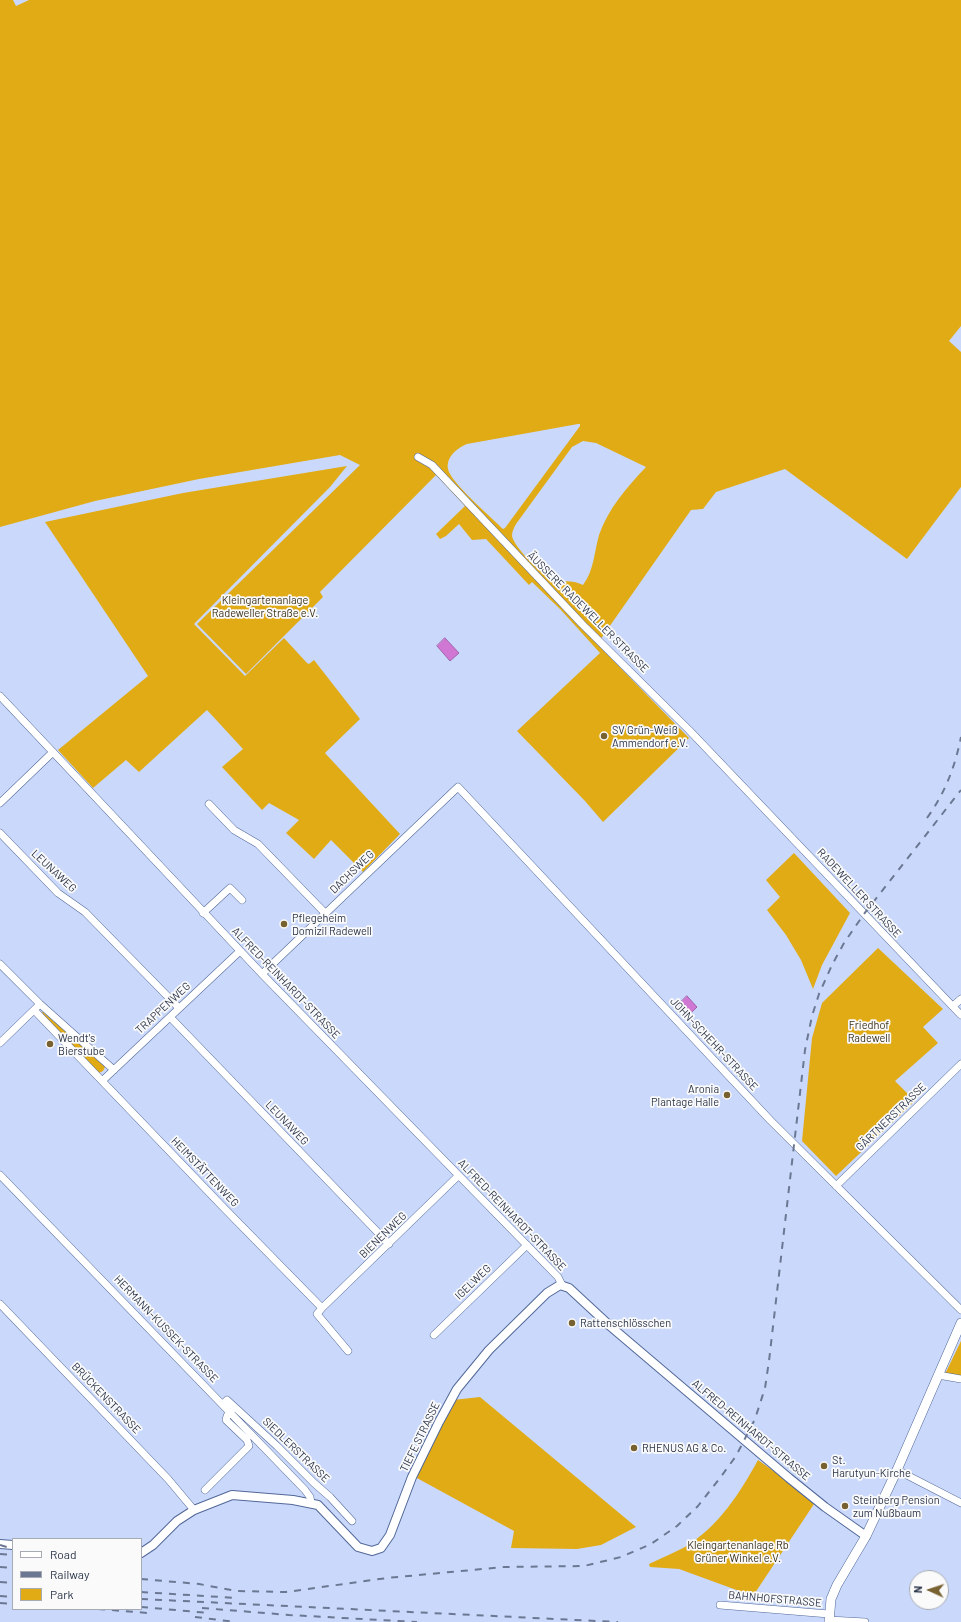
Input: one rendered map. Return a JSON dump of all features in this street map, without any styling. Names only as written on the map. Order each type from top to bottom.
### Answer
[{"type":"main road","points":[[829,1619],[831,1599],[837,1585],[866,1536],[897,1470],[961,1323]]},
{"type":"street","name":"ÄUSSERE RADEWELLER STRASSE","points":[[418,457],[432,465],[582,624],[601,641],[689,730],[741,785]]},
{"type":"street","name":"ALFRED-REINHARDT-STRASSE","points":[[2,702],[52,752],[262,974],[558,1277],[562,1285],[569,1288],[610,1326],[789,1478],[825,1507],[866,1536]]},
{"type":"street","points":[[0,803],[52,752]]},
{"type":"street","name":"RADEWELLER STRASSE","points":[[741,785],[961,1015]]},
{"type":"street","name":"DACHSWEG","points":[[262,974],[458,787]]},
{"type":"street","name":"JOHN-SCHEHR-STRASSE","points":[[458,787],[770,1120],[961,1310]]},
{"type":"street","points":[[209,804],[234,830],[258,844],[325,913]]},
{"type":"street","name":"LEUNAWEG","points":[[0,833],[58,893],[86,912],[179,1008]]},
{"type":"street","points":[[204,913],[230,888],[242,900]]},
{"type":"street","name":"TRAPPENWEG","points":[[102,1081],[240,951]]},
{"type":"street","points":[[0,964],[40,1004],[114,1070]]},
{"type":"street","points":[[953,1006],[961,999]]},
{"type":"street","points":[[0,1043],[40,1004]]},
{"type":"street","name":"HEIMSTÄTTENWEG","points":[[34,1010],[322,1308]]},
{"type":"street","name":"LEUNAWEG","points":[[170,1017],[389,1244]]},
{"type":"street","name":"GÄRTNERSTRASSE","points":[[836,1186],[961,1064]]},
{"type":"street","name":"HERMANN-KUSSEK-STRASSE","points":[[0,1175],[231,1412],[305,1490],[310,1497],[311,1502]]},
{"type":"street","name":"BIENENWEG","points":[[322,1308],[458,1176]]},
{"type":"street","name":"IGELWEG","points":[[434,1335],[527,1245]]},
{"type":"street","name":"TIEFE STRASSE","points":[[311,1502],[323,1509],[358,1547],[372,1551],[381,1548],[390,1535],[412,1477],[457,1389],[489,1350],[547,1293],[562,1285]]},
{"type":"street","name":"BRÜCKENSTRASSE","points":[[0,1304],[168,1479],[194,1510]]},
{"type":"street","points":[[322,1308],[317,1314],[348,1351]]},
{"type":"street","points":[[938,1375],[961,1379]]},
{"type":"street","name":"SIEDLERSTRASSE","points":[[223,1404],[227,1400],[277,1446],[314,1484],[330,1497],[352,1521]]},
{"type":"street","points":[[205,1490],[249,1446],[246,1440],[226,1420],[227,1416],[231,1412]]},
{"type":"street","points":[[897,1470],[961,1504]]},
{"type":"street","points":[[142,1552],[150,1547],[177,1521],[194,1510],[232,1495],[242,1494],[311,1502]]},
{"type":"street","points":[[0,1544],[12,1545]]},
{"type":"street","name":"BAHNHOFSTRASSE","points":[[720,1605],[829,1619],[865,1622]]},
{"type":"green space","name":"Kleingartenanlage Radeweller Straße e.V.","points":[[0,0],[13,0],[16,6],[29,0],[961,0],[961,326],[949,341],[961,352],[961,487],[907,559],[785,469],[716,492],[703,509],[691,510],[600,640],[603,650],[689,738],[603,822],[585,801],[517,731],[600,653],[560,609],[532,582],[529,585],[486,539],[472,540],[459,524],[446,536],[440,539],[436,534],[465,506],[436,475],[320,592],[323,597],[246,674],[197,624],[360,465],[340,455],[199,479],[95,501],[0,527]],"holes":[[[580,424],[580,426],[503,529],[463,491],[450,475],[448,469],[450,457],[467,444]],[[583,441],[596,443],[646,467],[625,490],[607,516],[599,535],[587,579],[583,585],[575,582],[550,578],[522,553],[512,536],[516,524],[572,447]]]},
{"type":"green space","points":[[347,466],[330,487],[194,624],[245,676],[284,638],[307,663],[309,664],[314,660],[360,719],[325,753],[400,834],[363,872],[331,840],[314,859],[286,833],[299,820],[269,803],[262,810],[222,767],[243,749],[207,710],[139,772],[126,760],[93,788],[58,750],[148,676],[45,522],[183,493]]},
{"type":"green space","points":[[794,853],[850,913],[822,965],[813,989],[801,960],[786,935],[767,910],[780,897],[766,880]]},
{"type":"green space","name":"Friedhof Radewell","points":[[878,948],[943,1009],[923,1027],[938,1043],[895,1081],[915,1101],[836,1176],[802,1141],[812,1038],[822,1003]]},
{"type":"green space","points":[[43,1012],[103,1063],[105,1067],[103,1071],[99,1073],[41,1013]]},
{"type":"green space","points":[[961,1341],[961,1376],[945,1374]]},
{"type":"green space","points":[[480,1397],[636,1527],[601,1545],[577,1549],[511,1548],[514,1531],[415,1477],[453,1400]]},
{"type":"green space","name":"Kleingartenanlage Rb Grüner Winkel e.V.","points":[[758,1460],[816,1501],[753,1596],[679,1569],[650,1567],[649,1564],[685,1547],[708,1529],[728,1508],[744,1485]]},
{"type":"shaded area","points":[[445,638],[459,653],[450,661],[437,646]]},
{"type":"shaded area","points":[[687,996],[697,1007],[688,1016],[678,1005]]},
{"type":"railway","points":[[927,818],[944,789],[956,759],[961,737]]},
{"type":"railway","points":[[142,1579],[199,1584],[236,1591],[286,1592],[387,1578],[504,1567],[584,1566],[621,1557],[651,1544],[677,1526],[698,1506],[736,1456],[755,1419],[765,1388],[805,1050],[812,1016],[819,994],[844,943],[864,914],[961,790]]},
{"type":"railway","points":[[0,1545],[12,1549]]},
{"type":"railway","points":[[0,1554],[12,1555]]},
{"type":"railway","points":[[0,1567],[12,1568]]},
{"type":"railway","points":[[0,1582],[12,1583]]},
{"type":"railway","points":[[142,1592],[236,1598]]},
{"type":"railway","points":[[0,1596],[12,1597]]},
{"type":"railway","points":[[142,1599],[618,1622]]},
{"type":"railway","points":[[0,1603],[12,1604]]},
{"type":"railway","points":[[142,1607],[209,1613]]},
{"type":"railway","points":[[202,1608],[289,1615],[417,1622]]},
{"type":"railway","points":[[110,1610],[148,1613]]},
{"type":"railway","points":[[195,1617],[236,1622]]},
{"type":"place","name":"SV Grün-Weiß Ammendorf e.V.","points":[[604,736]]},
{"type":"place","name":"Pflegeheim Domizil Radewell","points":[[284,924]]},
{"type":"place","name":"Wendt's Bierstube","points":[[50,1044]]},
{"type":"place","name":"Aronia Plantage Halle","points":[[727,1095]]},
{"type":"place","name":"Rattenschlösschen","points":[[572,1323]]},
{"type":"place","name":"RHENUS AG & Co.","points":[[634,1448]]},
{"type":"place","name":"St. Harutyun-Kirche","points":[[824,1466]]},
{"type":"place","name":"Steinberg Pension zum Nußbaum","points":[[845,1506]]}]
